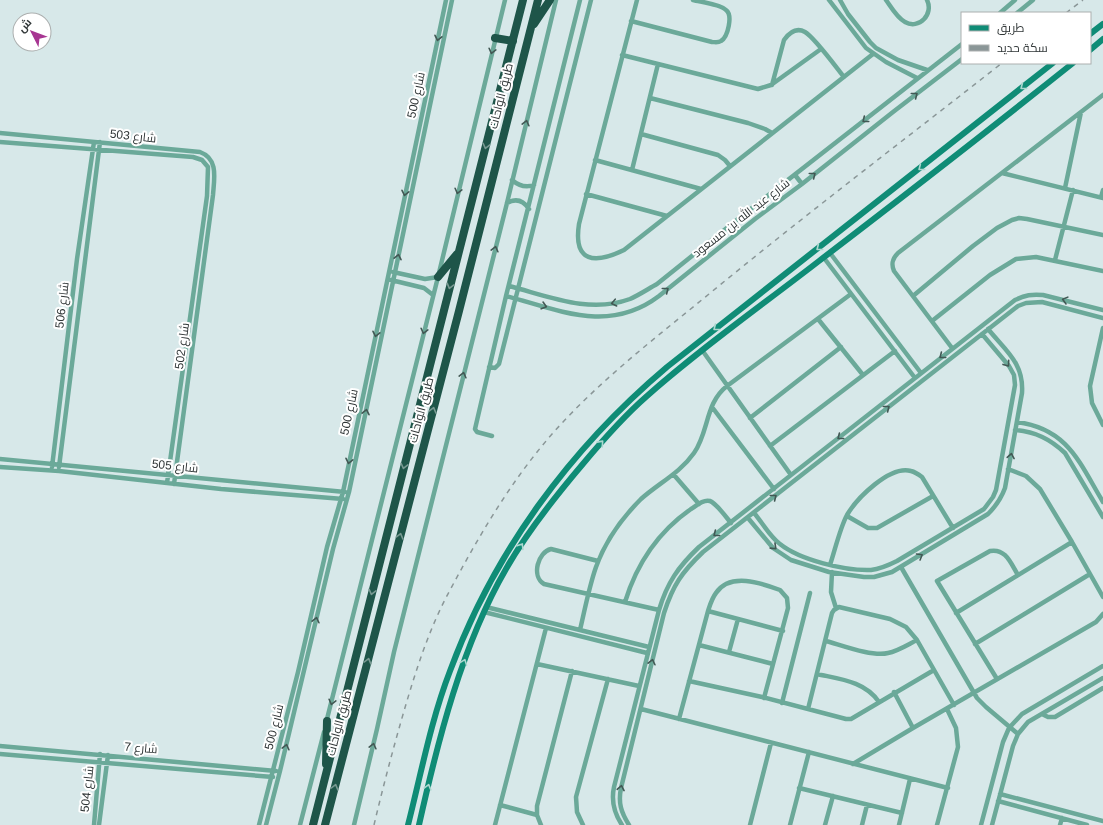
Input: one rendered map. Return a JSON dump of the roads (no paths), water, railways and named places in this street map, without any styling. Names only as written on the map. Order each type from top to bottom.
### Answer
[{"type":"highway","name":"طريق الواحات","points":[[313,825],[523,0]]},
{"type":"highway","name":"طريق الواحات","points":[[325,825],[459,311],[538,0]]},
{"type":"highway","points":[[530,30],[550,0]]},
{"type":"highway","points":[[495,38],[513,41]]},
{"type":"highway","points":[[438,277],[459,252]]},
{"type":"highway","points":[[325,778],[327,721]]},
{"type":"street","name":"شارع 500","points":[[259,825],[274,770],[327,547],[343,492],[446,0]]},
{"type":"street","name":"شارع 500","points":[[266,825],[333,549],[349,492],[452,0]]},
{"type":"street","name":"طريق الواحات","points":[[300,825],[438,277],[505,0]]},
{"type":"street","points":[[354,825],[394,652],[507,203],[556,0]]},
{"type":"street","points":[[492,436],[477,432],[475,429],[506,296],[529,209],[580,0]]},
{"type":"street","points":[[489,367],[495,368],[500,364],[515,298],[591,0]]},
{"type":"street","points":[[637,0],[579,224],[578,245],[586,256],[593,259],[606,258],[624,250],[873,54]]},
{"type":"street","points":[[631,21],[712,42],[717,43],[722,41],[726,37],[730,19],[729,13],[726,9],[693,0]]},
{"type":"street","points":[[829,0],[866,48],[886,62],[917,78]]},
{"type":"street","points":[[840,0],[844,9],[870,42],[883,53],[927,70]]},
{"type":"street","points":[[886,0],[904,22],[914,24],[919,23],[927,16],[930,8],[927,0]]},
{"type":"street","points":[[1001,12],[1015,0]]},
{"type":"street","points":[[1018,12],[1033,0]]},
{"type":"street","points":[[850,28],[855,23]]},
{"type":"street","points":[[1091,33],[1103,24]]},
{"type":"street","points":[[771,86],[784,40],[793,31],[799,30],[805,31],[812,37],[844,77]]},
{"type":"street","points":[[1091,49],[1103,39]]},
{"type":"street","name":"شارع عبد الله بن مسعود","points":[[509,286],[572,303],[587,305],[616,303],[631,298],[657,284],[961,45]]},
{"type":"street","points":[[622,55],[751,88],[765,88],[771,86],[821,49]]},
{"type":"street","name":"شارع عبد الله بن مسعود","points":[[506,296],[575,315],[589,317],[617,314],[631,310],[656,298],[755,219],[961,60]]},
{"type":"street","points":[[632,170],[658,64]]},
{"type":"street","points":[[408,825],[437,709],[449,672],[475,610],[498,566],[526,520],[567,467],[634,395],[667,367],[1052,64]]},
{"type":"street","points":[[419,825],[444,727],[459,678],[485,609],[506,569],[545,510],[609,434],[645,398],[702,350],[824,258],[1072,64]]},
{"type":"street","points":[[429,82],[435,83]]},
{"type":"street","points":[[952,348],[894,271],[892,263],[896,255],[1103,95]]},
{"type":"street","points":[[650,98],[748,123],[772,133]]},
{"type":"street","points":[[1065,188],[1081,112]]},
{"type":"street","name":"شارع 503","points":[[0,133],[200,152],[208,156],[214,167],[211,210]]},
{"type":"street","points":[[641,134],[718,156],[725,160],[730,166]]},
{"type":"street","name":"شارع 503","points":[[0,142],[193,157],[202,160],[208,167],[209,172],[205,210]]},
{"type":"street","name":"شارع 506","points":[[52,470],[77,259],[94,142]]},
{"type":"street","name":"شارع 506","points":[[59,471],[100,142]]},
{"type":"street","points":[[154,148],[155,155]]},
{"type":"street","points":[[595,160],[701,189]]},
{"type":"street","points":[[410,171],[416,172]]},
{"type":"street","points":[[1002,173],[1102,197],[1103,190]]},
{"type":"street","points":[[795,175],[802,184]]},
{"type":"street","points":[[512,180],[521,186],[527,187],[534,185]]},
{"type":"street","points":[[905,180],[912,189]]},
{"type":"street","points":[[1055,260],[1073,190]]},
{"type":"street","points":[[586,194],[666,216]]},
{"type":"street","points":[[86,201],[92,202]]},
{"type":"street","points":[[507,203],[511,201],[519,201],[526,205],[529,209]]},
{"type":"street","points":[[402,207],[409,208]]},
{"type":"street","points":[[205,210],[211,210]]},
{"type":"street","name":"شارع 502","points":[[167,483],[205,210]]},
{"type":"street","name":"شارع 502","points":[[174,484],[211,210]]},
{"type":"street","points":[[913,296],[978,242],[997,228],[1012,220],[1019,218],[1027,219],[1103,235]]},
{"type":"street","points":[[830,253],[921,373]]},
{"type":"street","points":[[198,254],[205,255]]},
{"type":"street","points":[[932,321],[990,275],[1016,259],[1036,257],[1103,271]]},
{"type":"street","points":[[824,258],[915,378]]},
{"type":"street","points":[[389,271],[425,279],[438,277]]},
{"type":"street","points":[[387,279],[424,288],[433,295]]},
{"type":"street","points":[[580,630],[598,561],[612,536],[627,514],[641,499],[674,475],[686,464],[695,452],[702,437],[712,407],[718,395],[727,386],[851,294]]},
{"type":"street","points":[[622,825],[615,811],[613,799],[614,787],[659,610],[668,585],[686,560],[699,547],[1015,300],[1032,294],[1053,297],[1103,310]]},
{"type":"street","points":[[1051,305],[1053,297]]},
{"type":"street","points":[[629,825],[622,813],[619,799],[620,788],[659,632],[668,601],[681,575],[703,552],[1011,311],[1022,305],[1034,302],[1103,318]]},
{"type":"street","points":[[379,318],[386,320]]},
{"type":"street","points":[[818,319],[863,375]]},
{"type":"street","points":[[1103,328],[1090,386],[1092,404],[1103,424]]},
{"type":"street","points":[[748,518],[773,548],[802,564],[832,572],[855,576],[874,577],[901,567],[988,514],[997,506],[1002,497],[1017,422],[1022,393],[1022,382],[1016,362],[988,329]]},
{"type":"street","points":[[754,513],[778,543],[796,554],[830,565],[872,570],[885,567],[897,561],[984,509],[993,497],[996,490],[1015,385],[1014,375],[1009,366],[982,334]]},
{"type":"street","points":[[750,418],[841,348]]},
{"type":"street","points":[[702,350],[792,475]]},
{"type":"street","points":[[770,446],[895,351]]},
{"type":"street","points":[[1097,353],[1103,355]]},
{"type":"street","points":[[667,367],[673,374]]},
{"type":"street","points":[[712,407],[774,489]]},
{"type":"street","points":[[1017,422],[1041,428],[1052,433],[1063,441],[1072,450],[1103,502]]},
{"type":"street","points":[[1015,430],[1037,434],[1057,445],[1065,453],[1103,517]]},
{"type":"street","name":"شارع 505","points":[[0,459],[349,492]]},
{"type":"street","name":"شارع 505","points":[[0,467],[52,470],[174,484],[347,500]]},
{"type":"street","points":[[1008,469],[1022,474],[1034,482],[1044,495],[1103,597]]},
{"type":"street","points":[[830,565],[847,516],[857,500],[871,487],[903,470],[910,470],[922,477],[953,528]]},
{"type":"street","points":[[674,475],[699,504]]},
{"type":"street","points":[[847,516],[868,528],[877,528],[933,496]]},
{"type":"street","points":[[625,602],[634,576],[647,552],[670,525],[704,501],[711,501],[731,523]]},
{"type":"street","points":[[956,613],[1072,542]]},
{"type":"street","points":[[598,561],[559,550],[550,549],[542,554],[537,569],[537,576],[544,584],[659,610]]},
{"type":"street","points":[[997,679],[937,582],[994,550],[1005,554],[1018,575]]},
{"type":"street","points":[[901,567],[981,703],[1018,734]]},
{"type":"street","points":[[832,572],[831,595],[836,608]]},
{"type":"street","points":[[975,644],[1090,574]]},
{"type":"street","points":[[679,719],[708,611],[716,592],[729,582],[737,580],[749,581],[776,588],[784,593],[787,598],[788,608],[783,630],[764,698]]},
{"type":"street","points":[[782,703],[810,592]]},
{"type":"street","points":[[808,709],[832,613],[836,608],[842,607],[896,621],[909,630],[917,640],[954,705]]},
{"type":"street","points":[[485,609],[546,628],[647,653]]},
{"type":"street","points":[[485,609],[649,647]]},
{"type":"street","points":[[708,611],[783,630]]},
{"type":"street","points":[[853,764],[1096,622],[1103,614]]},
{"type":"street","points":[[729,652],[738,619]]},
{"type":"street","points":[[495,825],[546,628]]},
{"type":"street","points":[[653,631],[659,632]]},
{"type":"street","points":[[826,640],[872,653],[883,654],[894,651],[917,640]]},
{"type":"street","points":[[699,645],[773,664]]},
{"type":"street","points":[[537,664],[639,686]]},
{"type":"street","points":[[981,825],[1002,742],[1015,720],[1030,709],[1103,666]]},
{"type":"street","points":[[689,681],[851,719],[894,692],[934,670]]},
{"type":"street","points":[[541,825],[537,815],[537,806],[572,671]]},
{"type":"street","points":[[817,674],[860,685],[871,692],[879,702]]},
{"type":"street","points":[[992,825],[1013,746],[1018,734],[1028,722],[1103,678]]},
{"type":"street","points":[[583,825],[577,812],[576,797],[608,680]]},
{"type":"street","points":[[1042,714],[1048,717],[1055,717],[1103,688]]},
{"type":"street","points":[[894,692],[913,728]]},
{"type":"street","points":[[641,708],[948,788]]},
{"type":"street","points":[[937,825],[958,747],[956,728],[947,709]]},
{"type":"street","points":[[750,825],[771,743]]},
{"type":"street","name":"شارع 7","points":[[0,746],[280,771]]},
{"type":"street","points":[[624,747],[630,749]]},
{"type":"street","points":[[790,825],[809,752]]},
{"type":"street","name":"شارع 7","points":[[0,754],[278,777]]},
{"type":"street","name":"شارع 504","points":[[94,825],[100,754]]},
{"type":"street","name":"شارع 504","points":[[99,825],[108,755]]},
{"type":"street","points":[[899,825],[910,779]]},
{"type":"street","points":[[799,788],[902,813]]},
{"type":"street","points":[[1000,794],[1103,821]]},
{"type":"street","points":[[825,825],[833,796]]},
{"type":"street","points":[[998,801],[1087,825]]},
{"type":"street","points":[[500,805],[537,815]]},
{"type":"street","points":[[862,825],[867,805]]},
{"type":"street","points":[[96,806],[101,806]]},
{"type":"street","points":[[411,813],[421,816]]},
{"type":"street","points":[[261,817],[268,818]]},
{"type":"street","points":[[1060,825],[1062,818]]},
{"type":"railway","points":[[1067,12],[1083,0]]},
{"type":"railway","points":[[374,825],[392,754],[418,665],[435,620],[449,592],[500,503],[546,441],[597,388],[652,340],[782,235],[1001,64]]}]
